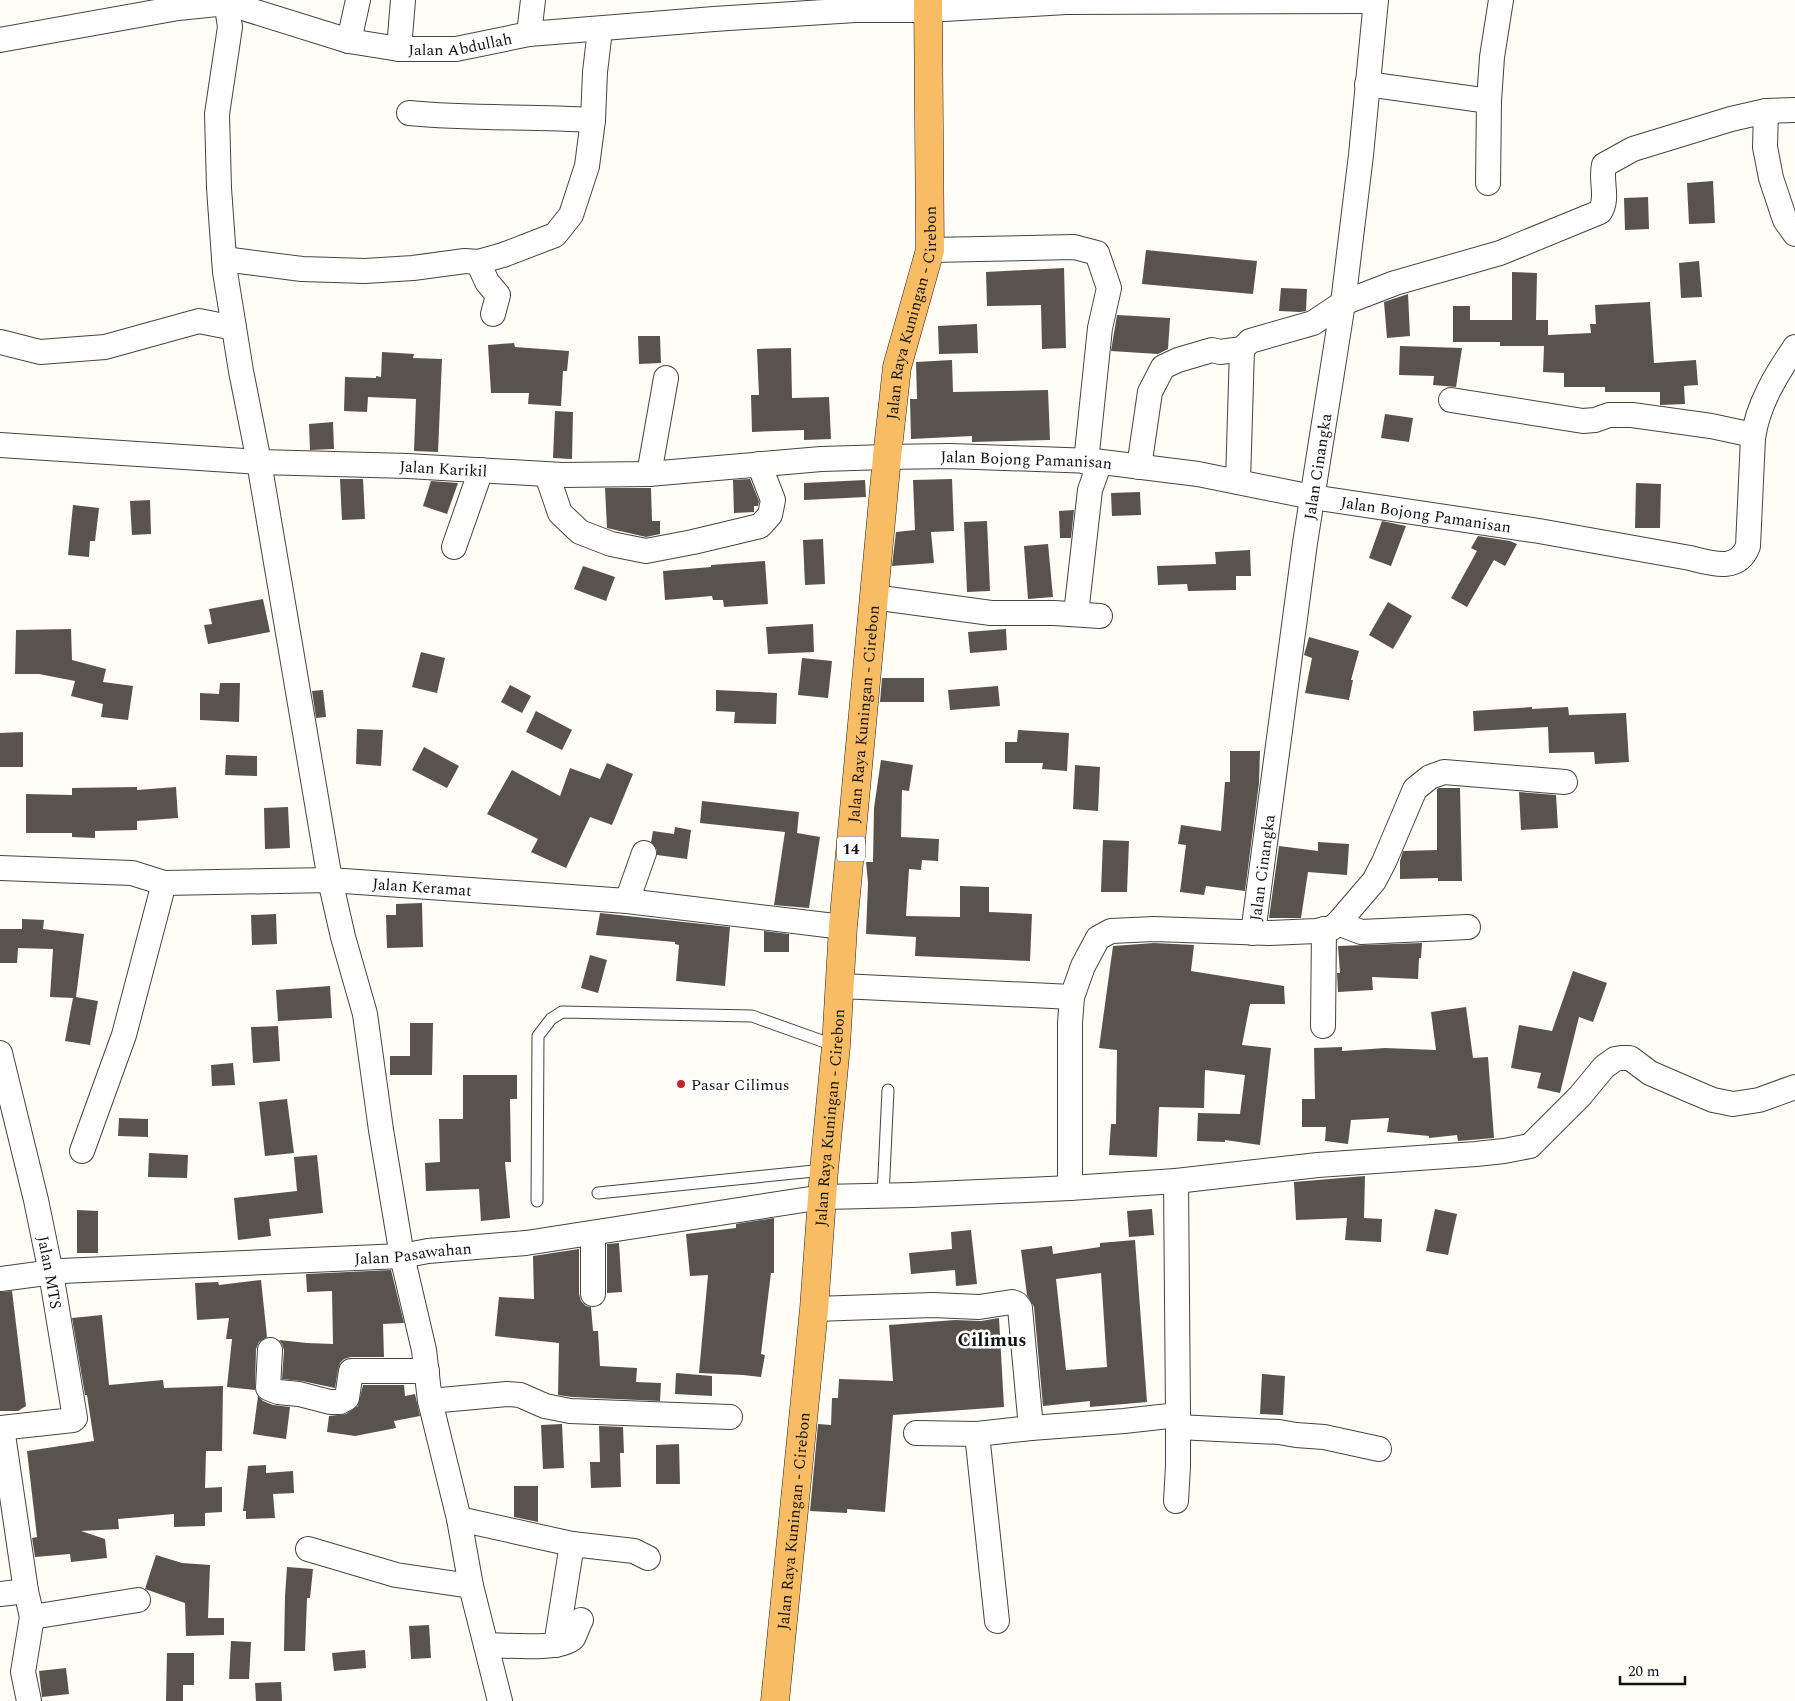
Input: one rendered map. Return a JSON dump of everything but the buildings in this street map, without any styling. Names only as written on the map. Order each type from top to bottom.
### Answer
[{"type":"highway","name":"Jalan Raya Kuningan - Cirebon","points":[[775,1701],[814,1309],[824,1170],[841,986],[844,927],[887,457],[897,367],[930,250],[928,5]]},
{"type":"street","points":[[350,41],[358,0]]},
{"type":"street","points":[[399,49],[404,0]]},
{"type":"street","points":[[529,34],[533,0]]},
{"type":"street","points":[[1488,183],[1489,101],[1492,57],[1501,0]]},
{"type":"street","name":"Jalan Abdullah","points":[[0,40],[178,8],[227,2],[350,41],[399,49],[456,49],[529,34],[600,30],[714,19],[928,5],[1066,2],[1375,1]]},
{"type":"street","name":"Jalan Cinangka","points":[[1253,933],[1312,497],[1343,303],[1375,1]]},
{"type":"street","points":[[227,2],[230,27],[217,114],[219,188],[224,258],[234,328],[259,462],[330,880],[343,937],[365,1014],[381,1130],[402,1256],[427,1372],[430,1401],[459,1519],[471,1586],[500,1701]]},
{"type":"street","points":[[224,258],[302,269],[365,271],[413,268],[465,261],[478,262],[503,255],[555,235],[571,215],[587,166],[593,120],[595,72],[600,30]]},
{"type":"street","points":[[1367,84],[1489,101]]},
{"type":"street","points":[[1238,482],[1242,349],[1250,340],[1313,323],[1343,303],[1395,283],[1500,253],[1600,212],[1605,200],[1602,173],[1604,165],[1634,149],[1732,119],[1766,111],[1795,110]]},
{"type":"street","points":[[1766,111],[1765,147],[1771,178],[1785,220],[1795,234]]},
{"type":"street","points":[[409,113],[448,117],[593,120]]},
{"type":"street","points":[[930,250],[1074,247],[1097,253],[1109,288],[1100,328],[1093,462],[1076,614]]},
{"type":"street","points":[[478,262],[487,282],[498,295],[493,314]]},
{"type":"street","points":[[1,342],[40,352],[104,347],[199,321],[234,328]]},
{"type":"street","name":"Jalan Bojong Pamanisan","points":[[887,457],[948,456],[1093,462],[1198,474],[1312,497],[1539,531],[1690,558],[1713,564],[1729,564],[1742,558],[1746,554],[1748,546],[1754,435],[1764,398],[1795,347]]},
{"type":"street","points":[[1139,467],[1150,392],[1163,367],[1178,360],[1212,350],[1220,352],[1242,349]]},
{"type":"street","points":[[649,474],[666,378]]},
{"type":"street","points":[[1451,400],[1583,421],[1595,420],[1609,415],[1649,417],[1754,435]]},
{"type":"street","name":"Jalan Karikil","points":[[0,445],[259,462],[481,470],[548,475],[649,474],[821,459],[887,457]]},
{"type":"street","points":[[548,475],[560,513],[580,532],[611,544],[646,551],[760,526],[770,515],[773,500],[759,464]]},
{"type":"street","points":[[454,547],[481,470]]},
{"type":"street","points":[[873,597],[991,614],[1076,614],[1100,616]]},
{"type":"street","points":[[1070,1188],[1070,1023],[1072,997],[1083,966],[1098,938],[1111,931],[1154,929],[1253,933],[1316,931],[1331,926],[1374,881],[1415,788],[1430,777],[1444,772],[1565,782]]},
{"type":"street","points":[[628,901],[644,853]]},
{"type":"street","name":"Jalan Keramat","points":[[0,868],[132,873],[164,883],[330,880],[628,901],[844,927]]},
{"type":"street","points":[[82,1152],[124,1035],[164,883]]},
{"type":"street","points":[[1331,926],[1361,932],[1468,927]]},
{"type":"street","points":[[1323,1026],[1331,926]]},
{"type":"street","points":[[841,986],[1072,997]]},
{"type":"street","name":"Jalan MTS","points":[[0,1053],[36,1200],[51,1273],[75,1418],[51,1423],[1,1428]]},
{"type":"street","name":"Jalan Pasawahan","points":[[0,1279],[51,1273],[402,1256],[428,1251],[526,1243],[823,1197],[1070,1188],[1176,1181],[1318,1165],[1476,1154],[1530,1146],[1580,1096],[1604,1067],[1615,1059],[1630,1058],[1650,1073],[1713,1100],[1733,1104],[1759,1100],[1795,1087]]},
{"type":"street","points":[[1176,1181],[1178,1421],[1176,1502]]},
{"type":"street","points":[[593,1233],[593,1294]]},
{"type":"street","points":[[814,1309],[933,1305],[979,1307],[1012,1302],[1017,1304],[1020,1308],[1031,1428]]},
{"type":"street","points":[[270,1350],[268,1388],[278,1392],[300,1394],[330,1402],[340,1402],[347,1398],[351,1371],[427,1372]]},
{"type":"street","points":[[430,1401],[507,1394],[520,1395],[545,1406],[570,1411],[730,1417]]},
{"type":"street","points":[[916,1433],[977,1434],[1124,1421],[1178,1421],[1324,1437],[1379,1449]]},
{"type":"street","points":[[1,1428],[26,1591],[32,1617],[23,1672],[29,1701]]},
{"type":"street","points":[[977,1434],[997,1621]]},
{"type":"street","points":[[459,1519],[572,1544],[634,1551],[648,1558]]},
{"type":"street","points":[[556,1645],[572,1544]]},
{"type":"street","points":[[308,1549],[396,1575],[471,1586]]},
{"type":"street","points":[[0,1594],[26,1591]]},
{"type":"street","points":[[32,1617],[138,1600]]},
{"type":"street","points":[[486,1645],[556,1645],[574,1637],[581,1620]]},
{"type":"lane","points":[[538,1201],[538,1036],[551,1019],[562,1012],[752,1016],[836,1046]]},
{"type":"lane","points":[[883,1196],[888,1090]]},
{"type":"lane","points":[[598,1193],[824,1170]]},
{"type":"place","name":"Pasar Cilimus","points":[[681,1084]]},
{"type":"district","name":"Cilimus","points":[[992,1339]]}]
